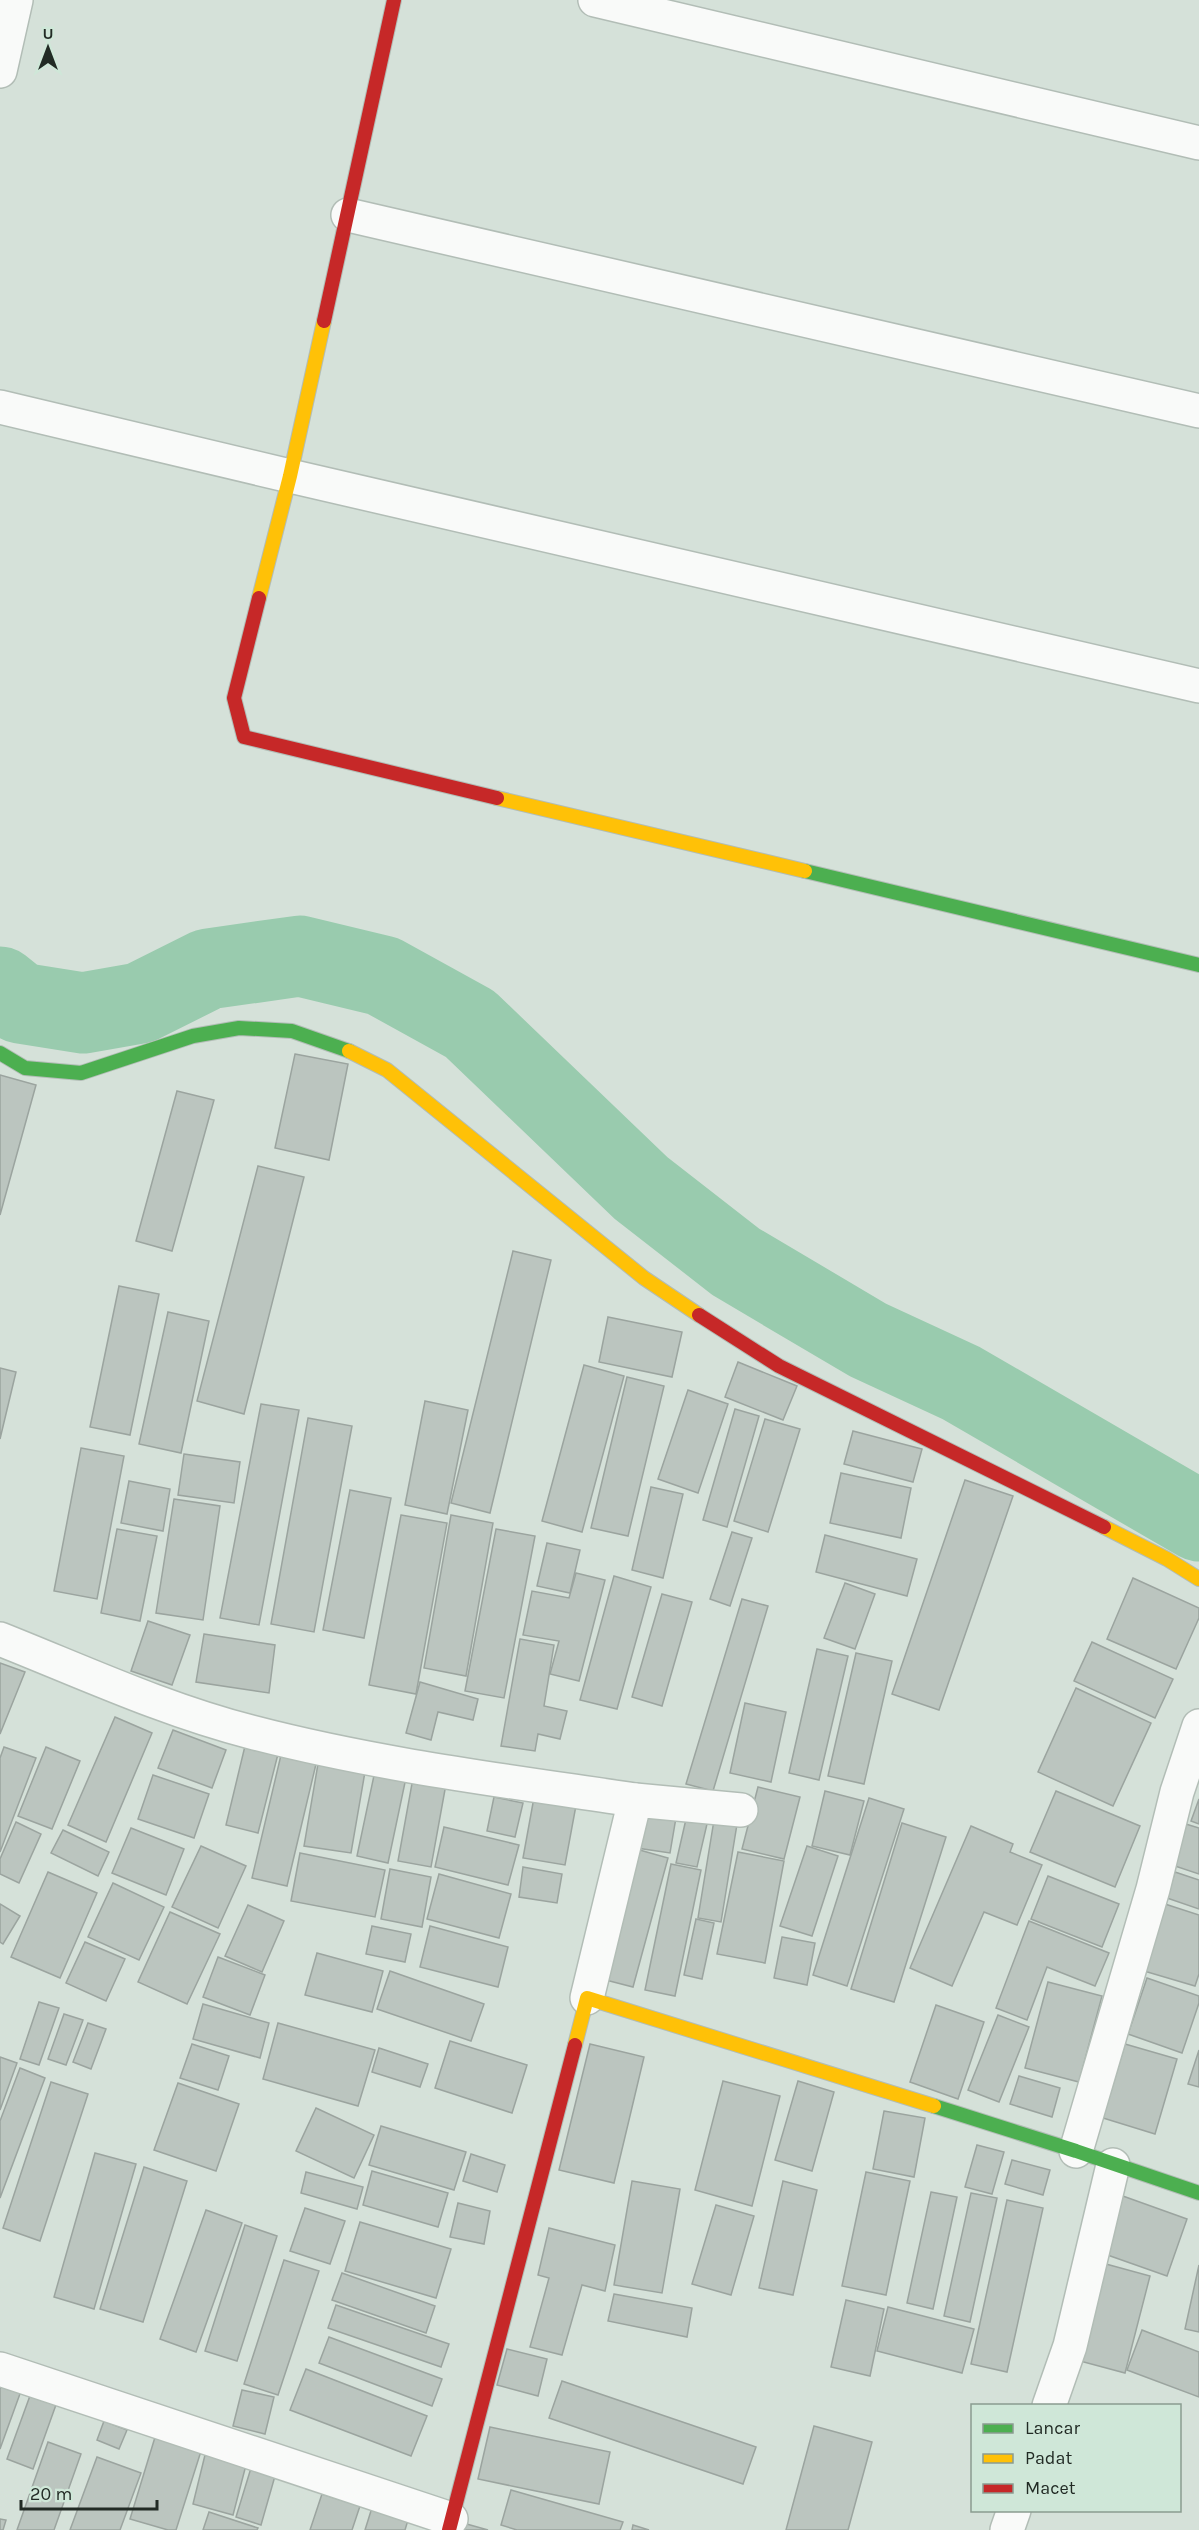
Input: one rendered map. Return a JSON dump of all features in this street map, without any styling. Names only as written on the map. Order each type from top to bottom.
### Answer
[{"type":"street","points":[[0,71],[16,0]]},
{"type":"street","points":[[394,0],[290,476],[234,698],[244,737],[1199,965]]},
{"type":"street","points":[[595,0],[1199,143]]},
{"type":"street","points":[[348,215],[1199,411]]},
{"type":"street","points":[[0,407],[1199,686]]},
{"type":"street","points":[[0,1053],[25,1068],[81,1073],[193,1036],[238,1028],[292,1031],[342,1048],[387,1070],[644,1278],[732,1337],[779,1366],[846,1401],[1037,1492],[1167,1559],[1199,1579]]},
{"type":"street","points":[[0,1639],[166,1706],[249,1732],[363,1759],[635,1800],[741,1809]]},
{"type":"street","points":[[1076,2151],[1153,1888],[1177,1792],[1199,1726]]},
{"type":"street","points":[[0,2369],[450,2525],[635,1800]]},
{"type":"street","points":[[586,1998],[1076,2151],[1199,2193]]},
{"type":"street","points":[[1050,2404],[1070,2346],[1113,2165]]},
{"type":"street","points":[[1007,2530],[1014,2512]]},
{"type":"building","points":[[295,1054],[348,1064],[329,1160],[275,1148]]},
{"type":"building","points":[[0,1075],[36,1085],[0,1215]]},
{"type":"building","points":[[177,1091],[214,1100],[172,1251],[136,1241]]},
{"type":"building","points":[[258,1166],[304,1177],[244,1414],[197,1401]]},
{"type":"building","points":[[513,1251],[551,1260],[490,1513],[451,1503]]},
{"type":"building","points":[[119,1286],[159,1294],[130,1435],[90,1427]]},
{"type":"building","points":[[168,1312],[209,1321],[181,1453],[139,1444]]},
{"type":"building","points":[[608,1317],[682,1332],[672,1377],[599,1362]]},
{"type":"building","points":[[738,1362],[797,1386],[783,1420],[725,1397]]},
{"type":"building","points":[[584,1365],[624,1376],[582,1532],[542,1521]]},
{"type":"building","points":[[0,1368],[16,1372],[0,1439]]},
{"type":"building","points":[[627,1377],[664,1386],[628,1536],[591,1528]]},
{"type":"building","points":[[688,1390],[728,1404],[698,1493],[658,1479]]},
{"type":"building","points":[[425,1401],[468,1410],[447,1514],[405,1505]]},
{"type":"building","points":[[261,1404],[299,1410],[259,1625],[220,1618]]},
{"type":"building","points":[[735,1409],[759,1416],[727,1527],[703,1520]]},
{"type":"building","points":[[308,1418],[352,1426],[314,1632],[271,1624]]},
{"type":"building","points":[[765,1419],[800,1429],[768,1532],[734,1521]]},
{"type":"building","points":[[853,1431],[922,1449],[913,1482],[844,1464]]},
{"type":"building","points":[[81,1448],[124,1456],[97,1599],[54,1591]]},
{"type":"building","points":[[184,1454],[240,1462],[234,1503],[178,1495]]},
{"type":"building","points":[[841,1473],[911,1488],[901,1538],[830,1523]]},
{"type":"building","points":[[965,1480],[1013,1496],[939,1710],[892,1694]]},
{"type":"building","points":[[129,1481],[170,1489],[163,1531],[121,1523]]},
{"type":"building","points":[[651,1487],[683,1494],[663,1578],[632,1570]]},
{"type":"building","points":[[350,1490],[391,1498],[364,1638],[323,1630]]},
{"type":"building","points":[[174,1499],[220,1506],[203,1620],[156,1613]]},
{"type":"building","points":[[401,1515],[447,1523],[416,1694],[369,1685]]},
{"type":"building","points":[[451,1515],[493,1523],[466,1676],[424,1668]]},
{"type":"building","points":[[117,1529],[157,1536],[140,1621],[101,1613]]},
{"type":"building","points":[[496,1529],[535,1536],[504,1698],[465,1691]]},
{"type":"building","points":[[732,1532],[752,1538],[730,1606],[710,1599]]},
{"type":"building","points":[[825,1535],[917,1559],[907,1596],[816,1572]]},
{"type":"building","points":[[547,1543],[580,1550],[570,1593],[537,1586]]},
{"type":"building","points":[[576,1573],[605,1580],[579,1681],[550,1674],[559,1641],[523,1635],[532,1591],[569,1598]]},
{"type":"building","points":[[614,1576],[651,1587],[617,1709],[580,1700]]},
{"type":"building","points":[[1133,1578],[1199,1608],[1199,1618],[1176,1669],[1107,1639]]},
{"type":"building","points":[[845,1583],[875,1594],[855,1649],[824,1638]]},
{"type":"building","points":[[662,1594],[692,1602],[662,1706],[632,1697]]},
{"type":"building","points":[[742,1599],[768,1606],[713,1791],[686,1784]]},
{"type":"building","points":[[148,1621],[190,1635],[172,1685],[131,1671]]},
{"type":"building","points":[[204,1634],[275,1645],[269,1693],[196,1682]]},
{"type":"building","points":[[520,1639],[554,1645],[544,1706],[567,1711],[560,1739],[538,1734],[535,1751],[501,1746]]},
{"type":"building","points":[[1092,1642],[1173,1679],[1155,1718],[1074,1681]]},
{"type":"building","points":[[817,1649],[848,1656],[819,1780],[789,1773]]},
{"type":"building","points":[[856,1653],[892,1661],[864,1784],[828,1776]]},
{"type":"building","points":[[0,1663],[25,1672],[0,1734]]},
{"type":"building","points":[[420,1682],[478,1699],[473,1720],[438,1712],[431,1740],[406,1733]]},
{"type":"building","points":[[1076,1688],[1151,1723],[1113,1806],[1038,1772]]},
{"type":"building","points":[[745,1703],[786,1712],[771,1782],[730,1773]]},
{"type":"building","points":[[115,1717],[152,1733],[106,1842],[68,1825]]},
{"type":"building","points":[[173,1730],[226,1750],[212,1788],[158,1768]]},
{"type":"building","points":[[245,1746],[278,1754],[258,1833],[226,1825]]},
{"type":"building","points":[[4,1747],[36,1758],[0,1852],[0,1758]]},
{"type":"building","points":[[46,1747],[80,1761],[52,1829],[18,1816]]},
{"type":"building","points":[[281,1755],[316,1764],[287,1886],[252,1878]]},
{"type":"building","points":[[319,1758],[366,1766],[351,1853],[304,1846]]},
{"type":"building","points":[[376,1766],[407,1773],[388,1863],[357,1856]]},
{"type":"building","points":[[153,1775],[209,1794],[194,1838],[138,1819]]},
{"type":"building","points":[[413,1778],[446,1784],[431,1867],[398,1861]]},
{"type":"building","points":[[758,1787],[800,1797],[784,1859],[742,1849]]},
{"type":"building","points":[[825,1791],[864,1801],[850,1855],[812,1846]]},
{"type":"building","points":[[1056,1791],[1140,1826],[1115,1887],[1030,1852]]},
{"type":"building","points":[[535,1792],[577,1800],[565,1865],[523,1858]]},
{"type":"building","points":[[494,1797],[523,1803],[515,1837],[487,1831]]},
{"type":"building","points":[[869,1798],[904,1809],[847,1986],[813,1975]]},
{"type":"building","points":[[1199,1799],[1199,1824],[1191,1821]]},
{"type":"building","points":[[645,1801],[678,1806],[670,1853],[637,1848]]},
{"type":"building","points":[[689,1806],[710,1811],[697,1867],[676,1863]]},
{"type":"building","points":[[716,1808],[739,1812],[721,1922],[698,1918]]},
{"type":"building","points":[[1176,1821],[1199,1828],[1199,1874],[1163,1862]]},
{"type":"building","points":[[16,1822],[41,1834],[19,1883],[0,1874],[0,1859]]},
{"type":"building","points":[[902,1823],[946,1837],[894,2002],[851,1989]]},
{"type":"building","points":[[971,1826],[1013,1844],[1010,1852],[1042,1865],[1017,1925],[984,1912],[952,1986],[910,1968]]},
{"type":"building","points":[[444,1827],[519,1845],[508,1885],[435,1867]]},
{"type":"building","points":[[131,1828],[184,1849],[166,1895],[112,1873]]},
{"type":"building","points":[[63,1830],[109,1852],[98,1876],[51,1853]]},
{"type":"building","points":[[201,1846],[246,1866],[218,1928],[172,1907]]},
{"type":"building","points":[[807,1846],[838,1856],[812,1936],[780,1926]]},
{"type":"building","points":[[629,1847],[668,1858],[633,1987],[594,1977]]},
{"type":"building","points":[[738,1852],[784,1861],[765,1963],[717,1954]]},
{"type":"building","points":[[300,1853],[385,1870],[375,1917],[291,1901]]},
{"type":"building","points":[[671,1864],[701,1870],[675,1996],[645,1990]]},
{"type":"building","points":[[523,1867],[562,1874],[557,1903],[519,1897]]},
{"type":"building","points":[[390,1869],[431,1877],[422,1927],[381,1919]]},
{"type":"building","points":[[48,1872],[97,1893],[60,1978],[11,1957]]},
{"type":"building","points":[[1175,1872],[1199,1880],[1199,1909],[1167,1898]]},
{"type":"building","points":[[439,1874],[511,1894],[499,1938],[427,1919]]},
{"type":"building","points":[[1048,1876],[1119,1904],[1102,1947],[1031,1919]]},
{"type":"building","points":[[113,1883],[164,1907],[139,1960],[88,1937]]},
{"type":"building","points":[[0,1904],[20,1916],[3,1944],[0,1942]]},
{"type":"building","points":[[1165,1904],[1199,1915],[1199,1974],[1195,1986],[1144,1971]]},
{"type":"building","points":[[248,1905],[284,1921],[262,1972],[225,1956]]},
{"type":"building","points":[[170,1912],[220,1934],[187,2004],[138,1982]]},
{"type":"building","points":[[696,1919],[714,1923],[702,1979],[684,1975]]},
{"type":"building","points":[[1029,1921],[1109,1953],[1095,1986],[1047,1967],[1027,2020],[996,2008]]},
{"type":"building","points":[[372,1926],[411,1934],[405,1962],[366,1954]]},
{"type":"building","points":[[430,1926],[508,1947],[498,1987],[420,1967]]},
{"type":"building","points":[[782,1937],[815,1943],[807,1985],[774,1978]]},
{"type":"building","points":[[85,1942],[125,1959],[106,2001],[66,1983]]},
{"type":"building","points":[[317,1953],[383,1971],[372,2012],[305,1995]]},
{"type":"building","points":[[218,1957],[265,1975],[250,2015],[203,1997]]},
{"type":"building","points":[[390,1971],[484,2004],[471,2041],[377,2009]]},
{"type":"building","points":[[1147,1978],[1199,1996],[1199,2003],[1182,2053],[1128,2034]]},
{"type":"building","points":[[1048,1982],[1102,1996],[1079,2082],[1025,2068]]},
{"type":"building","points":[[39,2002],[59,2008],[39,2065],[20,2059]]},
{"type":"building","points":[[203,2004],[269,2023],[260,2058],[193,2039]]},
{"type":"building","points":[[936,2005],[984,2022],[958,2099],[910,2082]]},
{"type":"building","points":[[64,2014],[83,2020],[66,2065],[48,2059]]},
{"type":"building","points":[[998,2015],[1029,2027],[999,2102],[968,2090]]},
{"type":"building","points":[[88,2023],[106,2029],[91,2069],[73,2062]]},
{"type":"building","points":[[278,2023],[375,2050],[358,2106],[263,2079]]},
{"type":"building","points":[[450,2041],[527,2065],[512,2113],[435,2088]]},
{"type":"building","points":[[192,2044],[229,2056],[218,2090],[180,2078]]},
{"type":"building","points":[[590,2044],[644,2057],[614,2183],[559,2170]]},
{"type":"building","points":[[1125,2044],[1177,2059],[1155,2134],[1103,2118]]},
{"type":"building","points":[[379,2048],[428,2064],[420,2087],[372,2072]]},
{"type":"building","points":[[1199,2050],[1199,2087],[1188,2084]]},
{"type":"building","points":[[0,2057],[17,2063],[0,2110]]},
{"type":"building","points":[[20,2068],[45,2078],[0,2198],[0,2121]]},
{"type":"building","points":[[1019,2076],[1060,2088],[1052,2117],[1010,2104]]},
{"type":"building","points":[[723,2081],[780,2096],[752,2206],[695,2190]]},
{"type":"building","points":[[798,2081],[834,2092],[812,2171],[775,2160]]},
{"type":"building","points":[[51,2082],[88,2094],[40,2241],[3,2228]]},
{"type":"building","points":[[178,2083],[239,2104],[216,2171],[154,2150]]},
{"type":"building","points":[[316,2108],[374,2135],[354,2178],[296,2151]]},
{"type":"building","points":[[884,2111],[925,2118],[914,2177],[873,2169]]},
{"type":"building","points":[[381,2126],[466,2152],[454,2190],[369,2165]]},
{"type":"building","points":[[977,2145],[1004,2152],[992,2194],[965,2187]]},
{"type":"building","points":[[95,2153],[136,2164],[94,2309],[54,2297]]},
{"type":"building","points":[[471,2154],[505,2165],[497,2192],[463,2181]]},
{"type":"building","points":[[1012,2160],[1050,2170],[1043,2195],[1005,2184]]},
{"type":"building","points":[[144,2167],[187,2181],[143,2322],[100,2309]]},
{"type":"building","points":[[372,2171],[448,2193],[438,2227],[363,2205]]},
{"type":"building","points":[[306,2172],[363,2187],[357,2209],[301,2193]]},
{"type":"building","points":[[866,2172],[910,2181],[886,2295],[842,2286]]},
{"type":"building","points":[[632,2181],[680,2189],[662,2293],[614,2285]]},
{"type":"building","points":[[783,2181],[817,2190],[793,2295],[759,2288]]},
{"type":"building","points":[[931,2192],[957,2197],[933,2309],[907,2303]]},
{"type":"building","points":[[971,2193],[997,2198],[970,2322],[944,2316]]},
{"type":"building","points":[[1120,2195],[1187,2219],[1167,2276],[1099,2252]]},
{"type":"building","points":[[1007,2200],[1043,2208],[1007,2372],[971,2364]]},
{"type":"building","points":[[458,2203],[490,2211],[484,2244],[450,2237]]},
{"type":"building","points":[[716,2205],[754,2216],[731,2295],[692,2284]]},
{"type":"building","points":[[305,2208],[345,2221],[330,2264],[290,2251]]},
{"type":"building","points":[[206,2210],[242,2223],[196,2352],[160,2339]]},
{"type":"building","points":[[360,2222],[451,2249],[436,2298],[345,2271]]},
{"type":"building","points":[[245,2225],[277,2236],[237,2361],[205,2351]]},
{"type":"building","points":[[549,2228],[615,2245],[605,2291],[582,2285],[562,2355],[530,2347],[549,2278],[538,2275]]},
{"type":"building","points":[[284,2260],[319,2271],[278,2395],[244,2384]]},
{"type":"building","points":[[1106,2264],[1150,2276],[1125,2373],[1080,2361]]},
{"type":"building","points":[[1199,2265],[1199,2332],[1185,2329]]},
{"type":"building","points":[[342,2273],[435,2306],[426,2333],[332,2300]]},
{"type":"building","points":[[614,2294],[692,2308],[687,2337],[608,2321]]},
{"type":"building","points":[[846,2300],[884,2309],[870,2376],[831,2367]]},
{"type":"building","points":[[336,2305],[449,2344],[441,2367],[328,2328]]},
{"type":"building","points":[[888,2307],[974,2329],[962,2373],[877,2351]]},
{"type":"building","points":[[1142,2330],[1199,2352],[1199,2397],[1127,2370]]},
{"type":"building","points":[[329,2337],[442,2379],[432,2406],[319,2363]]},
{"type":"building","points":[[507,2349],[547,2359],[538,2396],[497,2385]]},
{"type":"building","points":[[306,2369],[427,2416],[411,2456],[290,2410]]},
{"type":"building","points":[[562,2381],[756,2447],[743,2484],[549,2418]]},
{"type":"building","points":[[2,2384],[21,2391],[0,2449],[0,2389]]},
{"type":"building","points":[[242,2390],[274,2397],[265,2434],[233,2426]]},
{"type":"building","points":[[31,2393],[57,2402],[33,2469],[7,2459]]},
{"type":"building","points":[[104,2421],[127,2430],[119,2449],[97,2440]]},
{"type":"building","points":[[814,2426],[872,2442],[848,2530],[786,2530]]},
{"type":"building","points":[[490,2427],[610,2452],[599,2504],[478,2479]]},
{"type":"building","points":[[156,2434],[202,2448],[176,2530],[168,2530],[130,2519]]},
{"type":"building","points":[[48,2442],[81,2454],[54,2530],[17,2530]]},
{"type":"building","points":[[205,2455],[246,2465],[233,2515],[193,2504]]},
{"type":"building","points":[[97,2457],[141,2473],[120,2530],[70,2530]]},
{"type":"building","points":[[251,2468],[275,2476],[261,2525],[236,2517]]},
{"type":"building","points":[[511,2490],[623,2522],[620,2530],[517,2530],[501,2525]]},
{"type":"building","points":[[322,2494],[360,2506],[352,2530],[310,2530]]},
{"type":"building","points":[[375,2498],[411,2510],[405,2530],[365,2530]]},
{"type":"building","points":[[209,2512],[258,2528],[257,2530],[203,2530]]},
{"type":"building","points":[[0,2519],[6,2520],[3,2530],[0,2530]]},
{"type":"building","points":[[456,2521],[488,2530],[453,2530]]},
{"type":"building","points":[[633,2525],[649,2530],[632,2530]]},
{"type":"waterway","points":[[0,987],[20,1003],[83,1013],[140,1003],[208,969],[300,956],[383,976],[470,1024],[641,1188],[736,1262],[868,1340],[961,1383],[1199,1521]]},
{"type":"traffic: fast","points":[[805,871],[1199,965]]},
{"type":"traffic: fast","points":[[0,1053],[25,1068],[81,1073],[193,1036],[239,1028],[292,1031],[349,1051]]},
{"type":"traffic: fast","points":[[934,2106],[1199,2193]]},
{"type":"traffic: slow","points":[[259,598],[290,476],[324,321]]},
{"type":"traffic: slow","points":[[497,798],[805,871]]},
{"type":"traffic: slow","points":[[349,1051],[387,1070],[644,1278],[699,1315]]},
{"type":"traffic: slow","points":[[1104,1527],[1167,1559],[1199,1579]]},
{"type":"traffic: slow","points":[[575,2045],[587,1998],[934,2106]]},
{"type":"traffic: jam","points":[[324,321],[394,0]]},
{"type":"traffic: jam","points":[[259,598],[234,698],[244,737],[497,798]]},
{"type":"traffic: jam","points":[[699,1315],[779,1366],[1104,1527]]},
{"type":"traffic: jam","points":[[449,2530],[575,2045]]}]
